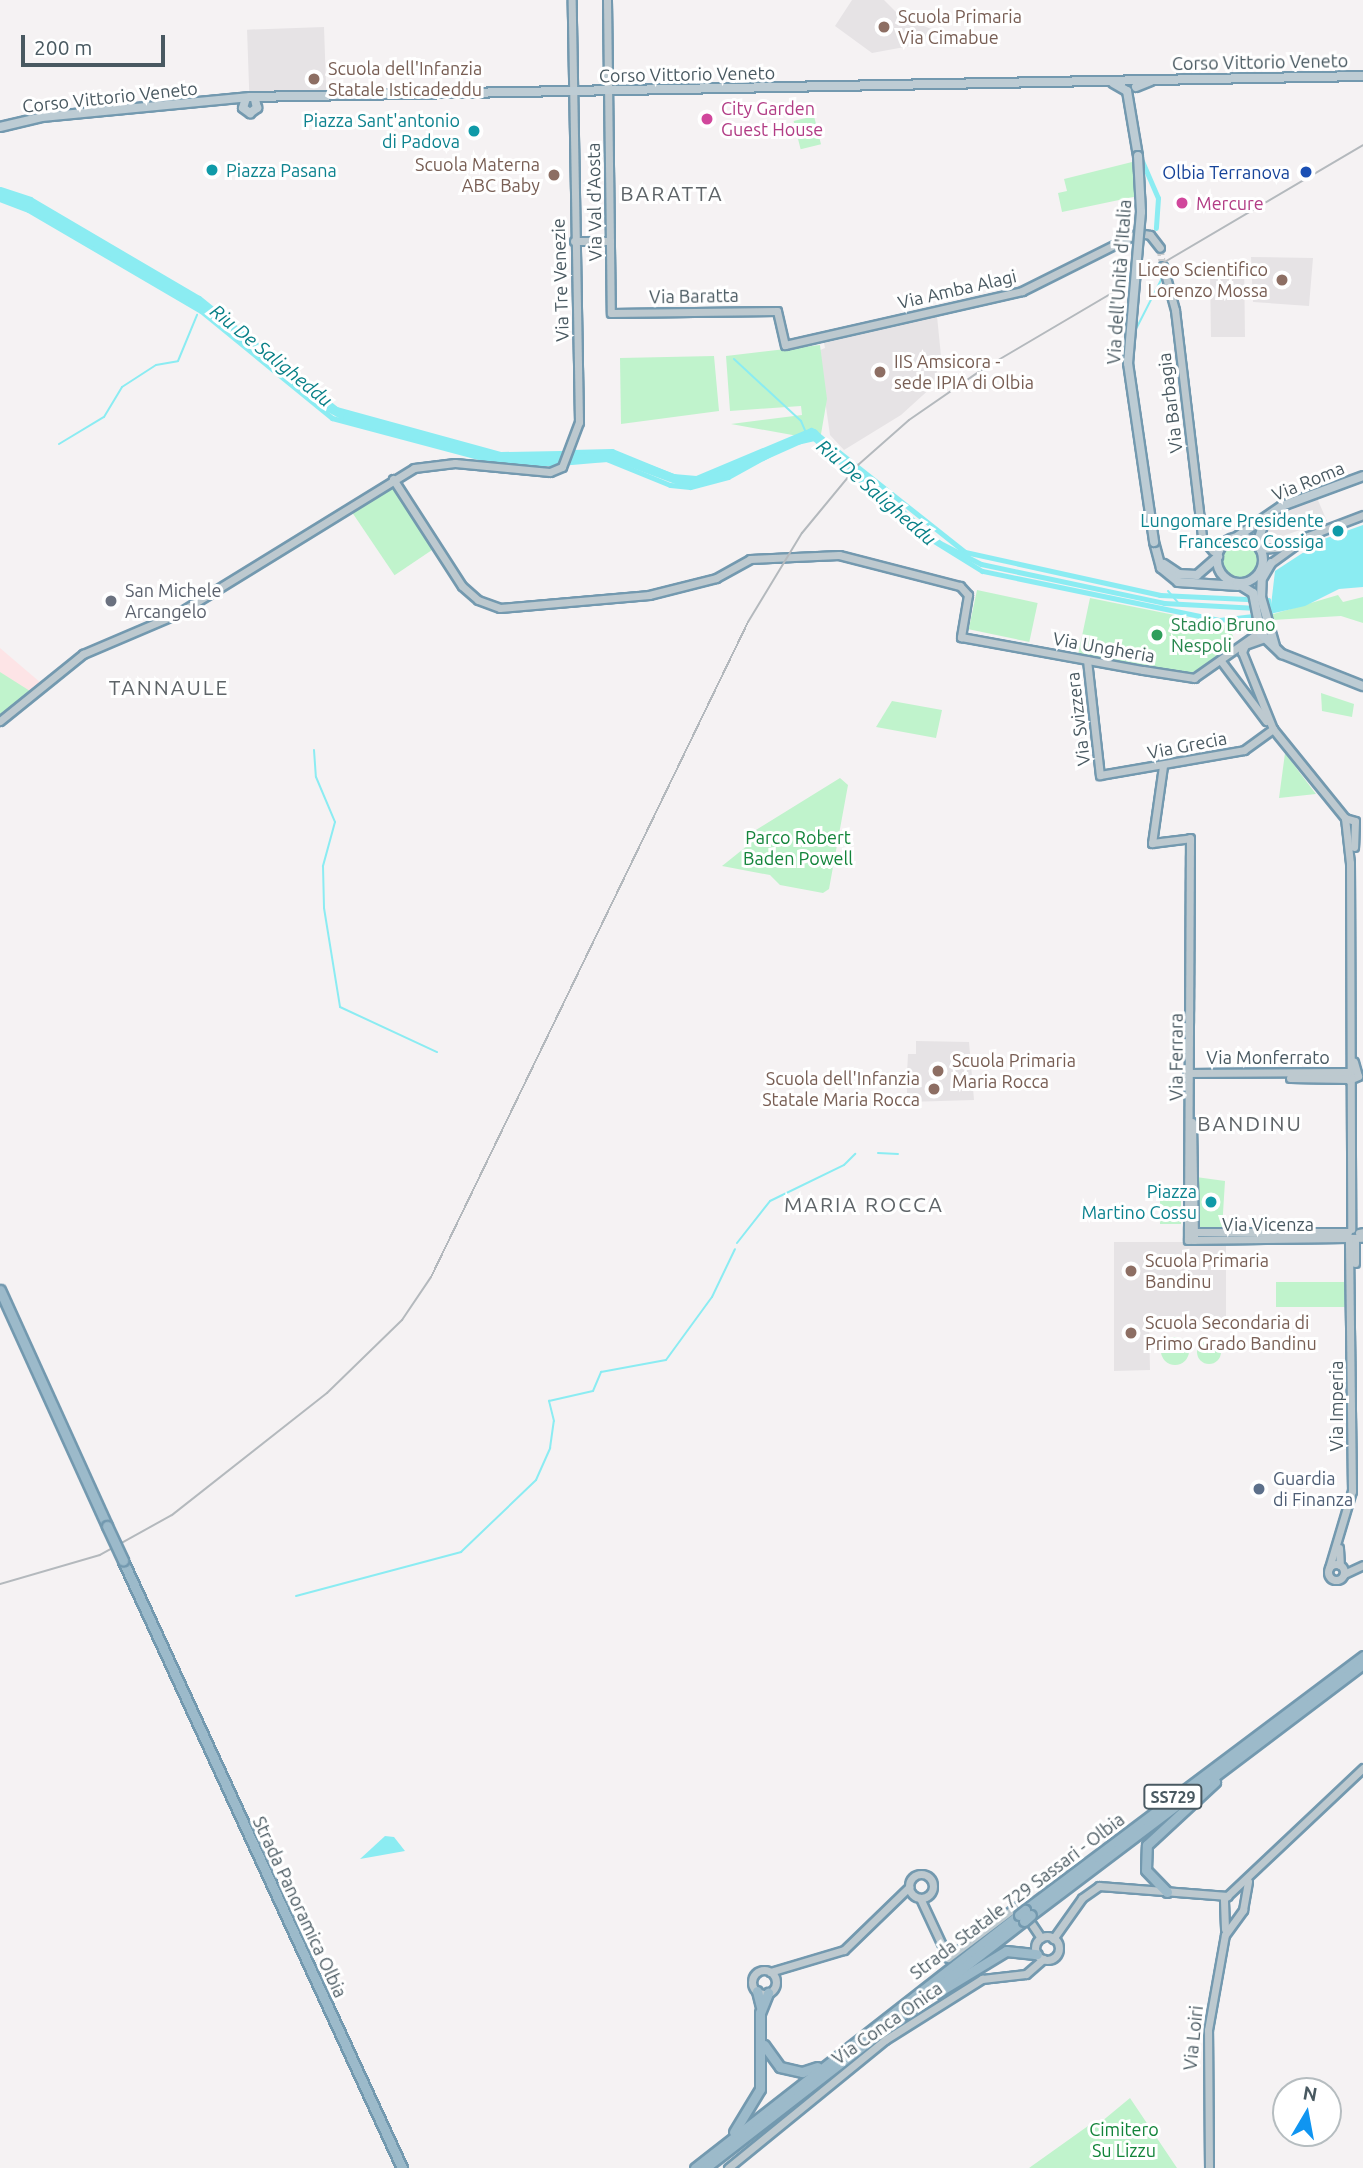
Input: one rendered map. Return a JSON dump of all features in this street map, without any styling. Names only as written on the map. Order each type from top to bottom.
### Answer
[{"type":"highway","name":"Strada Panoramica Olbia","points":[[0,1290],[402,2168]]},
{"type":"highway","name":"Strada Statale 729 Sassari - Olbia","points":[[695,2168],[831,2060],[1363,1656]]},
{"type":"highway","name":"Strada Statale 729 Sassari - Olbia","points":[[705,2168],[900,2016],[1023,1914],[1363,1664]]},
{"type":"highway","points":[[1167,1892],[1146,1870],[1150,1840],[1264,1739]]},
{"type":"highway","points":[[900,2016],[1006,1951],[1040,1957]]},
{"type":"highway","points":[[721,2147],[755,2104],[762,2039],[761,2007],[757,1991]]},
{"type":"highway","points":[[761,2007],[768,1993]]},
{"type":"highway","points":[[762,2039],[771,2059],[790,2071],[811,2070],[831,2060]]},
{"type":"highway","points":[[364,2085],[410,2168]]},
{"type":"highway","points":[[375,2109],[397,2168]]},
{"type":"main road","name":"Corso Vittorio Veneto","points":[[2,127],[42,117],[219,101],[1107,80],[1130,87],[1157,79],[1363,76]]},
{"type":"main road","name":"Via dell'Unità d'Italia","points":[[1130,87],[1141,212],[1128,363],[1158,562],[1172,579],[1238,585]]},
{"type":"main road","name":"Via Roma","points":[[1233,535],[1245,531],[1266,516],[1363,476]]},
{"type":"main road","name":"Via Roma","points":[[1260,546],[1266,516]]},
{"type":"main road","points":[[1258,597],[1222,574],[1214,558],[1233,535],[1260,546],[1262,568],[1258,597],[1267,634],[1276,649],[1301,666],[1363,686]]},
{"type":"main road","name":"Via dell'Unità d'Italia","points":[[1154,542],[1165,565],[1179,574],[1197,575],[1214,558]]},
{"type":"main road","points":[[1261,579],[1271,563]]},
{"type":"main road","points":[[1238,585],[1252,580],[1262,568]]},
{"type":"street","name":"Via Tre Venezie","points":[[424,465],[550,472],[564,464],[579,422],[572,0]]},
{"type":"street","name":"Via Val d'Aosta","points":[[607,0],[611,313]]},
{"type":"street","name":"Via Amba Alagi","points":[[777,311],[785,345],[1022,291],[1138,233],[1150,235],[1160,248]]},
{"type":"street","points":[[574,241],[610,241]]},
{"type":"street","name":"Via Barbagia","points":[[1163,266],[1179,342],[1202,538],[1214,558]]},
{"type":"street","name":"Via Baratta","points":[[611,313],[777,311]]},
{"type":"street","points":[[0,721],[83,654],[177,614],[393,479],[424,465]]},
{"type":"street","points":[[401,491],[402,482],[424,465]]},
{"type":"street","points":[[393,479],[401,491]]},
{"type":"street","name":"Via Ungheria","points":[[401,491],[462,586],[478,600],[500,608],[649,595],[716,578],[750,559],[850,556],[960,586],[968,595],[961,637],[1194,678],[1267,634]]},
{"type":"street","points":[[1262,568],[1295,544],[1363,515]]},
{"type":"street","points":[[1260,546],[1295,544]]},
{"type":"street","points":[[1238,652],[1262,711]]},
{"type":"street","name":"Via Svizzera","points":[[1087,660],[1101,775]]},
{"type":"street","name":"Via Imperia","points":[[1221,661],[1262,711],[1346,824],[1355,1075],[1356,1492],[1339,1549],[1342,1569]]},
{"type":"street","name":"Via Grecia","points":[[1101,775],[1244,750],[1273,729]]},
{"type":"street","name":"Via Ferrara","points":[[1163,766],[1152,844],[1190,838],[1191,1236]]},
{"type":"street","name":"Via Monferrato","points":[[1189,1076],[1355,1075]]},
{"type":"street","name":"Via Imperia","points":[[1329,1568],[1352,1491],[1355,1235]]},
{"type":"street","name":"Via Vicenza","points":[[1191,1236],[1355,1235]]},
{"type":"street","points":[[1342,1569],[1333,1579],[1329,1568],[1342,1569],[1362,1565]]},
{"type":"street","points":[[1225,1934],[1223,1911],[1228,1895],[1248,1881],[1363,1768]]},
{"type":"street","points":[[785,1969],[768,1993],[757,1991],[753,1976],[845,1950],[900,1900],[914,1877],[925,1875],[932,1883],[929,1909]]},
{"type":"street","points":[[1053,1939],[1082,1898],[1099,1886],[1199,1897],[1228,1895],[1244,1903],[1248,1881]]},
{"type":"street","points":[[909,1886],[929,1909],[948,1958],[1023,1914],[1041,1938],[1040,1957],[1057,1954],[1053,1939]]},
{"type":"street","points":[[900,1900],[930,1895]]},
{"type":"street","points":[[1199,1897],[1238,1916]]},
{"type":"street","name":"Via Loiri","points":[[1209,2168],[1205,2068],[1212,2009],[1225,1934],[1244,1903]]},
{"type":"street","points":[[1041,1938],[1053,1939]]},
{"type":"street","name":"Via Conca Onica","points":[[729,2168],[885,2040],[982,1979],[1026,1974],[1040,1957]]},
{"type":"street","points":[[770,1972],[776,1981]]},
{"type":"shaded area","name":"Scuola Primaria Via Cimabue","points":[[852,0],[884,0],[901,17],[939,32],[910,46],[872,53],[835,26]]},
{"type":"shaded area","points":[[324,27],[326,92],[249,95],[247,30]]},
{"type":"shaded area","name":"Liceo Scientifico Lorenzo Mossa","points":[[1251,257],[1313,258],[1309,306],[1253,302]]},
{"type":"shaded area","points":[[1244,260],[1245,337],[1211,337],[1210,274]]},
{"type":"shaded area","name":"IIS Amsicora - sede IPIA di Olbia","points":[[937,316],[941,356],[933,386],[901,415],[844,450],[830,435],[818,351],[825,348],[824,343]]},
{"type":"shaded area","points":[[1317,498],[1327,521],[1265,542],[1264,529],[1280,510]]},
{"type":"shaded area","points":[[0,648],[41,683],[0,717]]},
{"type":"shaded area","name":"Scuola Primaria Maria Rocca","points":[[916,1041],[969,1042],[974,1100],[907,1102],[907,1080],[915,1080],[914,1073],[907,1073],[908,1054],[916,1054]]},
{"type":"shaded area","points":[[1114,1242],[1226,1242],[1226,1320],[1149,1322],[1150,1370],[1114,1371]]},
{"type":"green space","points":[[814,116],[821,144],[801,149],[794,121]]},
{"type":"green space","points":[[1132,162],[1138,196],[1062,212],[1058,193],[1067,191],[1064,179]]},
{"type":"green space","points":[[820,345],[827,399],[820,440],[731,424],[802,415],[801,406],[730,411],[726,356]]},
{"type":"green space","points":[[714,356],[719,411],[621,424],[620,358]]},
{"type":"green space","points":[[391,486],[433,549],[395,575],[352,512]]},
{"type":"green space","points":[[1240,540],[1254,546],[1260,560],[1254,574],[1240,580],[1226,574],[1220,560],[1226,546]]},
{"type":"green space","points":[[977,590],[1038,603],[1029,642],[969,629]]},
{"type":"green space","points":[[1338,595],[1343,602],[1363,597],[1363,623],[1341,616],[1272,620],[1270,615]]},
{"type":"green space","name":"Stadio Bruno Nespoli","points":[[1090,598],[1229,626],[1234,639],[1221,645],[1224,655],[1189,674],[1078,655]]},
{"type":"green space","points":[[0,672],[30,691],[0,717]]},
{"type":"green space","points":[[1321,693],[1354,704],[1352,717],[1322,711]]},
{"type":"green space","points":[[892,701],[942,710],[936,738],[876,727]]},
{"type":"green space","points":[[1285,753],[1300,773],[1316,794],[1279,798]]},
{"type":"green space","name":"Parco Robert Baden Powell","points":[[840,778],[848,785],[829,889],[823,893],[780,885],[770,875],[722,866],[752,842],[751,833]]},
{"type":"green space","name":"Piazza Martino Cossu","points":[[1196,1177],[1225,1181],[1222,1229],[1199,1229]]},
{"type":"green space","points":[[1160,1189],[1181,1189],[1181,1224],[1160,1224]]},
{"type":"green space","points":[[1276,1282],[1347,1282],[1347,1307],[1276,1307]]},
{"type":"green space","points":[[1175,1337],[1185,1341],[1189,1351],[1185,1361],[1175,1365],[1165,1361],[1161,1351],[1165,1341]]},
{"type":"green space","points":[[1209,1340],[1218,1343],[1221,1352],[1218,1361],[1209,1364],[1200,1361],[1197,1352],[1200,1343]]},
{"type":"green space","name":"Cimitero Su Lizzu","points":[[1130,2098],[1177,2168],[1029,2168],[1095,2121],[1101,2122]]},
{"type":"water","points":[[1363,525],[1363,587],[1339,589],[1305,606],[1270,614],[1275,571],[1324,539]]},
{"type":"water","points":[[385,1836],[394,1837],[405,1851],[360,1859]]},
{"type":"waterway","points":[[1142,161],[1158,198],[1156,228]]},
{"type":"waterway","name":"Riu De Saligheddu","points":[[0,189],[30,199],[199,298],[336,409],[501,454],[561,453],[559,463],[501,463],[332,418],[201,311],[28,210],[0,199]]},
{"type":"waterway","name":"Riu De Saligheddu","points":[[0,193],[37,208],[192,299],[314,399],[347,417],[499,458],[617,457],[686,483],[712,478],[813,433],[882,494]]},
{"type":"waterway","points":[[1134,333],[1162,278]]},
{"type":"waterway","name":"Riu De Saligheddu","points":[[204,310],[208,309]]},
{"type":"waterway","points":[[59,444],[104,417],[122,387],[156,365],[178,361],[197,315]]},
{"type":"waterway","points":[[734,359],[801,421],[806,433]]},
{"type":"waterway","name":"Riu De Saligheddu","points":[[811,430],[965,552],[1160,595],[1268,600],[1270,614],[1219,620],[982,571],[911,527],[814,438],[788,444],[728,477],[690,487],[670,485],[606,459],[568,462],[571,452],[612,451],[673,476],[696,478],[811,430]]},
{"type":"waterway","name":"Riu De Saligheddu","points":[[882,494],[940,543],[981,564],[1164,603],[1257,608]]},
{"type":"waterway","name":"Riu De Saligheddu","points":[[1168,591],[1180,605]]},
{"type":"waterway","points":[[314,750],[316,777],[335,822],[323,866],[324,908],[340,1007],[437,1052]]},
{"type":"waterway","points":[[878,1153],[898,1154]]},
{"type":"waterway","points":[[737,1243],[770,1201],[844,1165],[855,1154]]},
{"type":"waterway","points":[[296,1596],[461,1552],[536,1480],[550,1448],[554,1421],[549,1401],[593,1391],[601,1372],[666,1360],[712,1297],[735,1249]]},
{"type":"tunnel","points":[[1160,248],[1163,266]]},
{"type":"railway","points":[[0,1584],[100,1555],[172,1515],[327,1393],[402,1320],[431,1277],[748,622],[802,533],[858,465],[909,420],[983,369],[1363,145]]},
{"type":"place","name":"Scuola Primaria Via Cimabue","points":[[884,27]]},
{"type":"place","name":"Scuola dell'Infanzia Statale Isticadeddu","points":[[314,79]]},
{"type":"place","name":"City Garden Guest House","points":[[707,119]]},
{"type":"place","name":"Piazza Sant'antonio di Padova","points":[[474,131]]},
{"type":"place","name":"Piazza Pasana","points":[[212,170]]},
{"type":"place","name":"Olbia Terranova","points":[[1306,172]]},
{"type":"place","name":"Scuola Materna ABC Baby","points":[[554,175]]},
{"type":"place","name":"Mercure","points":[[1182,203]]},
{"type":"place","name":"Liceo Scientifico Lorenzo Mossa","points":[[1282,280]]},
{"type":"place","name":"IIS Amsicora - sede IPIA di Olbia","points":[[880,372]]},
{"type":"place","name":"Lungomare Presidente Francesco Cossiga","points":[[1338,531]]},
{"type":"place","name":"San Michele Arcangelo","points":[[111,601]]},
{"type":"place","name":"Stadio Bruno Nespoli","points":[[1157,635]]},
{"type":"place","name":"Scuola Primaria Maria Rocca","points":[[938,1071]]},
{"type":"place","name":"Scuola dell'Infanzia Statale Maria Rocca","points":[[934,1089]]},
{"type":"place","name":"Piazza Martino Cossu","points":[[1211,1202]]},
{"type":"place","name":"Scuola Primaria Bandinu","points":[[1131,1271]]},
{"type":"place","name":"Scuola Secondaria di Primo Grado Bandinu","points":[[1131,1333]]},
{"type":"place","name":"Guardia di Finanza","points":[[1259,1489]]},
{"type":"district","name":"BARATTA","points":[[672,193]]},
{"type":"district","name":"TANNAULE","points":[[169,687]]},
{"type":"district","name":"BANDINU","points":[[1250,1123]]},
{"type":"district","name":"MARIA ROCCA","points":[[864,1204]]}]
